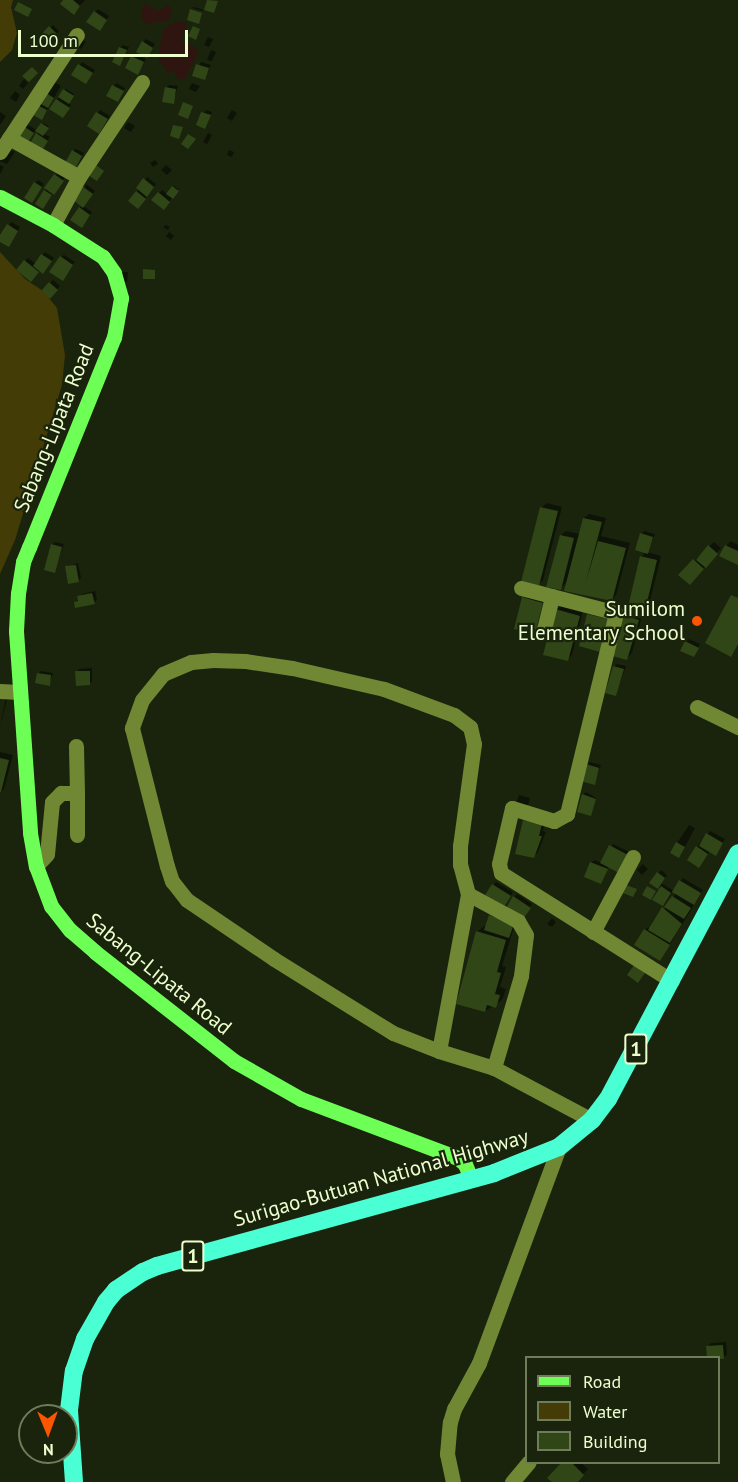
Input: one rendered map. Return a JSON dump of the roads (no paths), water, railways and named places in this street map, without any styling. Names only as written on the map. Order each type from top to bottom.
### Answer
[{"type":"highway","name":"Surigao-Butuan National Highway","points":[[74,1482],[69,1418],[74,1371],[84,1339],[95,1319],[106,1302],[127,1281],[143,1272],[173,1261],[514,1167],[559,1147],[592,1120],[608,1099],[738,853]]},
{"type":"main road","name":"Sabang-Lipata Road","points":[[0,197],[53,225],[104,257],[119,286],[121,310],[114,337],[23,562],[16,631],[30,833],[36,866],[51,906],[70,930],[234,1061],[302,1099],[458,1158],[465,1164],[471,1179]]},
{"type":"street","points":[[0,152],[77,35]]},
{"type":"street","points":[[53,225],[80,177],[142,82]]},
{"type":"street","points":[[9,138],[80,177]]},
{"type":"street","points":[[521,588],[616,612],[567,814],[554,821],[512,808],[499,864],[501,873],[672,981]]},
{"type":"street","points":[[543,633],[552,596]]},
{"type":"street","points":[[439,1051],[468,894],[460,865],[460,846],[473,734],[464,721],[454,715],[384,689],[292,668],[245,661],[213,660],[174,668],[163,674],[142,700],[132,728],[166,867],[178,890],[187,900],[274,959],[393,1033],[439,1051],[494,1068],[592,1120]]},
{"type":"street","points":[[0,691],[20,692]]},
{"type":"street","points":[[697,707],[738,727]]},
{"type":"street","points":[[76,746],[77,835]]},
{"type":"street","points":[[36,866],[44,860],[50,847],[52,802],[61,793],[77,794]]},
{"type":"street","points":[[593,932],[633,857]]},
{"type":"street","points":[[468,894],[518,921],[526,935],[518,986],[494,1068]]},
{"type":"street","points":[[453,1482],[447,1454],[450,1422],[454,1409],[479,1363],[559,1147]]},
{"type":"street","points":[[512,1482],[528,1464]]},
{"type":"water","points":[[0,0],[13,0],[11,7],[17,33],[12,50],[0,62]]},
{"type":"water","points":[[0,252],[25,279],[43,291],[57,308],[65,355],[62,385],[15,540],[0,574]]},
{"type":"place","name":"Sumilom Elementary School","points":[[697,621]]}]
